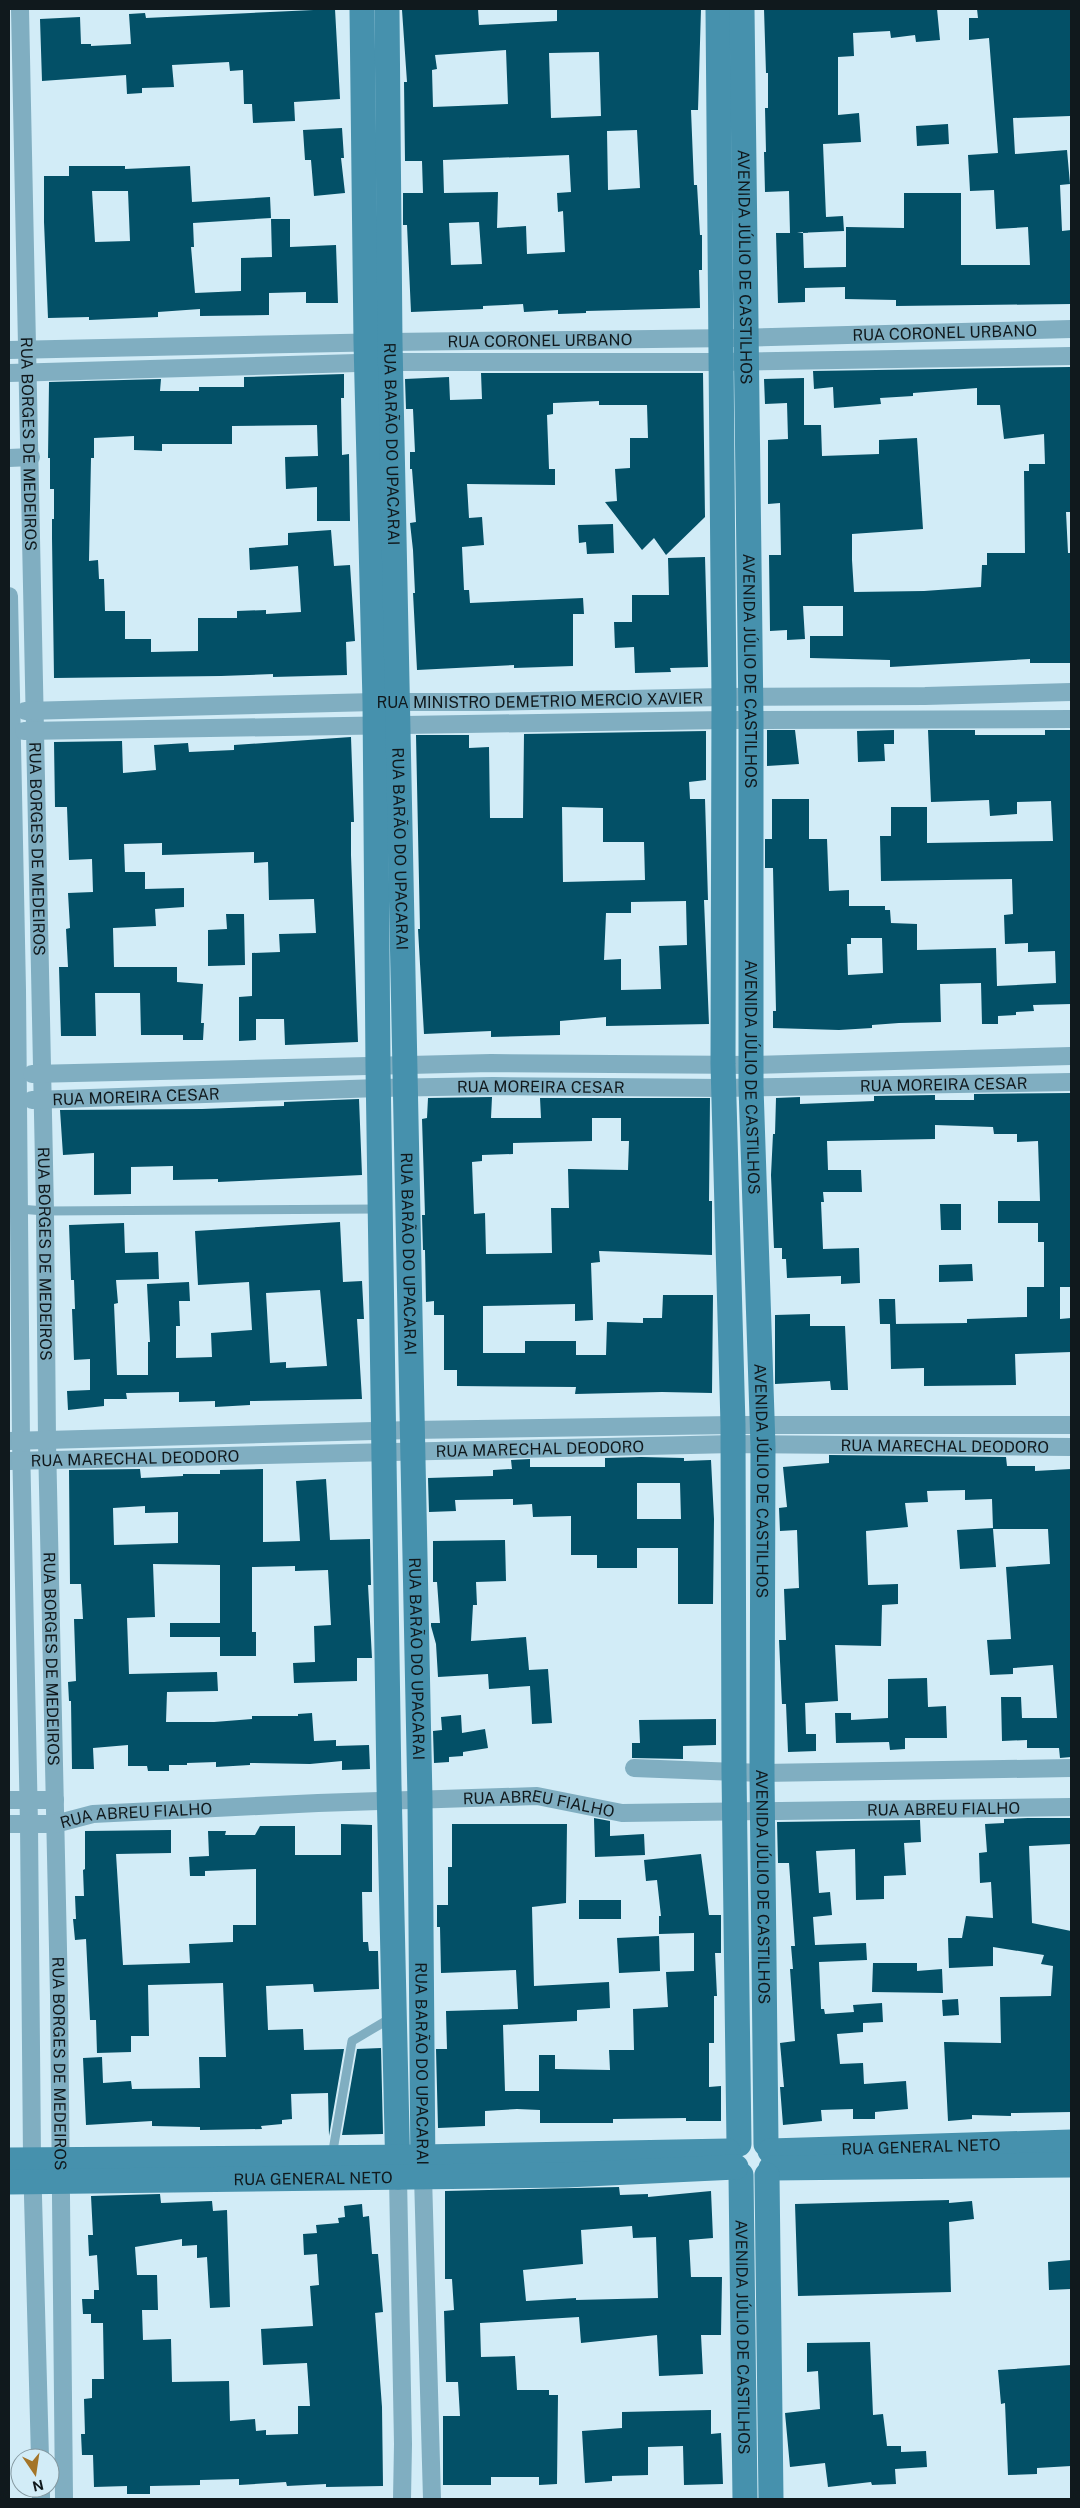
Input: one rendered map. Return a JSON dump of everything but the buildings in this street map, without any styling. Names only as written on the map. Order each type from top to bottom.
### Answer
[{"type":"street","name":"RUA BORGES DE MEDEIROS","points":[[20,9],[16,178],[29,373],[36,711],[46,1211],[47,1441],[59,1996],[64,2499]]},
{"type":"street","name":"RUA BARÃO DO UPACARAI","points":[[362,9],[378,352],[387,715],[404,1076],[420,1800],[410,2166],[400,2270],[402,2499]]},
{"type":"street","name":"RUA BARÃO DO UPACARAI","points":[[378,352],[387,9]]},
{"type":"street","name":"AVENIDA JÚLIO DE CASTILHOS","points":[[718,9],[724,708],[723,1064],[733,1435],[736,1993],[744,2499]]},
{"type":"street","name":"AVENIDA JÚLIO DE CASTILHOS","points":[[742,9],[751,709],[751,1076],[762,1436],[762,1773],[771,2499]]},
{"type":"street","name":"RUA CORONEL URBANO","points":[[9,350],[196,346],[378,352],[558,361],[747,349],[838,336],[1071,329]]},
{"type":"street","points":[[838,336],[838,360]]},
{"type":"street","name":"RUA CORONEL URBANO","points":[[9,373],[195,367],[556,339],[721,350],[747,349],[838,360],[1071,356]]},
{"type":"street","points":[[556,339],[558,361]]},
{"type":"street","points":[[195,367],[196,346]]},
{"type":"street","points":[[9,458],[30,458]]},
{"type":"street","name":"RUA BORGES DE MEDEIROS","points":[[9,596],[17,990],[13,1100],[19,1209],[19,1349],[15,1461],[24,1547],[31,1995],[25,2167],[36,2278],[40,2448]]},
{"type":"street","points":[[723,598],[750,598]]},
{"type":"street","points":[[10,626],[34,625]]},
{"type":"street","name":"RUA MINISTRO DEMETRIO MERCIO XAVIER","points":[[751,709],[925,696],[1071,692]]},
{"type":"street","points":[[924,718],[925,696]]},
{"type":"street","points":[[489,702],[489,725]]},
{"type":"street","name":"RUA MINISTRO DEMETRIO MERCIO XAVIER","points":[[11,732],[124,730],[387,715],[489,702],[724,708],[924,718],[1071,719]]},
{"type":"street","name":"RUA MINISTRO DEMETRIO MERCIO XAVIER","points":[[11,712],[125,709],[387,715],[489,725],[724,708]]},
{"type":"street","points":[[124,730],[125,709]]},
{"type":"street","name":"RUA BARÃO DO UPACARAI","points":[[387,715],[378,1076],[394,2016],[410,2166],[425,2271],[432,2499]]},
{"type":"street","points":[[14,819],[38,818]]},
{"type":"street","points":[[17,990],[41,990]]},
{"type":"street","name":"RUA MOREIRA CESAR","points":[[13,1075],[204,1070],[404,1076],[493,1086],[724,1088],[751,1076],[859,1062],[1071,1056]]},
{"type":"street","points":[[1005,1058],[1005,1083]]},
{"type":"street","points":[[859,1062],[860,1085]]},
{"type":"street","points":[[491,1063],[493,1086]]},
{"type":"street","name":"RUA MOREIRA CESAR","points":[[404,1076],[491,1063],[723,1064],[751,1076],[860,1085],[1071,1082]]},
{"type":"street","points":[[640,1087],[641,1064]]},
{"type":"street","points":[[204,1070],[205,1094]]},
{"type":"street","name":"RUA MOREIRA CESAR","points":[[13,1100],[205,1094],[378,1076]]},
{"type":"street","points":[[727,1181],[754,1182]]},
{"type":"street","points":[[731,1346],[760,1344]]},
{"type":"street","points":[[19,1349],[46,1352]]},
{"type":"street","name":"RUA MARECHAL DEODORO","points":[[762,1436],[856,1426],[1071,1425]]},
{"type":"street","points":[[856,1426],[856,1446]]},
{"type":"street","points":[[948,1426],[948,1446]]},
{"type":"street","points":[[573,1428],[574,1447]]},
{"type":"street","name":"RUA MARECHAL DEODORO","points":[[15,1461],[225,1456],[385,1441],[573,1428],[762,1436],[856,1446],[1071,1447]]},
{"type":"street","name":"RUA MARECHAL DEODORO","points":[[412,1440],[574,1447],[733,1435]]},
{"type":"street","points":[[224,1436],[225,1456]]},
{"type":"street","name":"RUA MARECHAL DEODORO","points":[[15,1441],[224,1436],[385,1441]]},
{"type":"street","points":[[24,1547],[50,1547]]},
{"type":"street","points":[[733,1601],[762,1600]]},
{"type":"street","points":[[387,1604],[416,1604]]},
{"type":"street","points":[[26,1706],[53,1705]]},
{"type":"street","points":[[634,1768],[762,1773],[1071,1768]]},
{"type":"street","name":"RUA ABREU FIALHO","points":[[9,1824],[55,1824],[92,1814],[537,1796],[622,1813],[1071,1807]]},
{"type":"street","name":"RUA ABREU FIALHO","points":[[9,1800],[55,1800]]},
{"type":"street","points":[[736,1993],[766,1993]]},
{"type":"street","points":[[31,1995],[59,1996]]},
{"type":"street","points":[[752,2138],[768,2159],[754,2181],[738,2159],[752,2138]]},
{"type":"street","name":"RUA GENERAL NETO","points":[[942,2157],[1071,2142]]},
{"type":"street","name":"RUA GENERAL NETO","points":[[237,2168],[332,2156],[410,2166]]},
{"type":"street","name":"RUA GENERAL NETO","points":[[768,2159],[942,2157],[1071,2165]]},
{"type":"street","name":"RUA GENERAL NETO","points":[[9,2182],[25,2167],[61,2170],[565,2164],[738,2159]]},
{"type":"street","points":[[400,2270],[425,2271]]},
{"type":"street","points":[[36,2278],[63,2278]]},
{"type":"street","points":[[39,2422],[64,2423]]},
{"type":"street","points":[[403,2444],[429,2443]]},
{"type":"lane","points":[[19,1209],[46,1211],[381,1209]]},
{"type":"lane","points":[[332,2156],[352,2041],[394,2016]]}]
